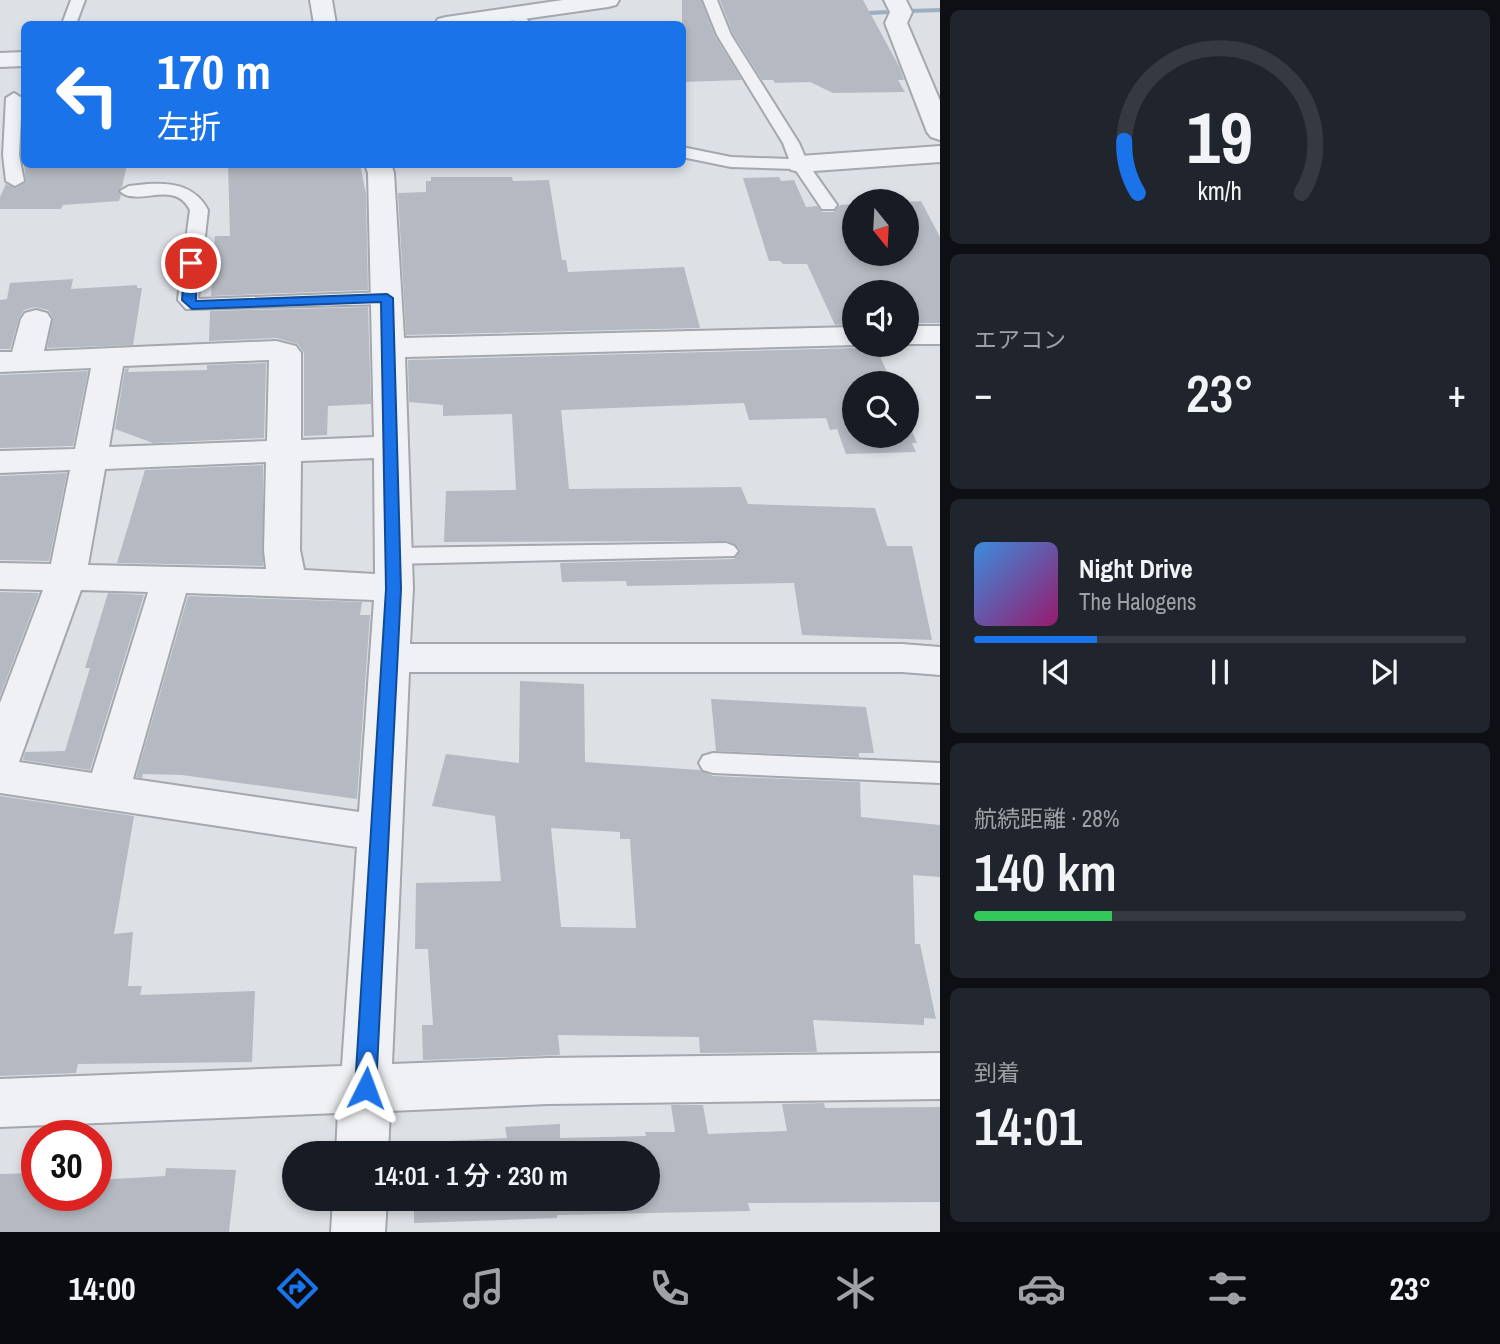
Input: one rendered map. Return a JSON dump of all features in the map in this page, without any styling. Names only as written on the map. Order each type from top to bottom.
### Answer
[{"type":"street","points":[[321,0],[324,21]]},
{"type":"street","points":[[490,21],[520,19],[608,0]]},
{"type":"street","points":[[895,0],[901,12],[896,23],[940,132]]},
{"type":"street","points":[[0,60],[21,60]]},
{"type":"street","points":[[800,164],[940,154]]},
{"type":"street","points":[[363,1141],[393,572],[389,348],[379,168]]},
{"type":"street","points":[[13,361],[36,319]]},
{"type":"street","points":[[919,335],[940,335]]},
{"type":"street","points":[[389,348],[842,336]]},
{"type":"street","points":[[13,361],[276,350],[285,353],[282,550],[287,582]]},
{"type":"street","points":[[0,759],[67,576],[109,358]]},
{"type":"street","points":[[0,462],[391,447]]},
{"type":"street","points":[[0,576],[287,582],[393,572]]},
{"type":"street","points":[[108,792],[171,579]]},
{"type":"street","points":[[389,658],[902,658],[940,661]]},
{"type":"street","points":[[0,776],[379,833]]},
{"type":"street","points":[[0,1103],[548,1080],[940,1076]]},
{"type":"street","points":[[358,1232],[359,1211]]},
{"type":"lane","points":[[70,21],[78,0]]},
{"type":"lane","points":[[710,0],[724,35],[791,143],[800,164],[828,205]]},
{"type":"lane","points":[[13,98],[11,155],[15,181]]},
{"type":"lane","points":[[686,153],[730,162],[800,164]]},
{"type":"lane","points":[[129,191],[180,191],[196,202],[199,210],[188,290],[188,300],[192,305],[387,298]]},
{"type":"lane","points":[[393,572],[726,551]]},
{"type":"lane","points":[[713,763],[940,773]]},
{"type":"building","points":[[682,0],[701,0],[715,36],[742,80],[686,82],[686,21],[682,21]]},
{"type":"building","points":[[720,0],[863,0],[900,68],[904,80],[898,80],[905,92],[833,93],[810,82],[775,83],[773,80],[762,80],[733,34]]},
{"type":"building","points":[[24,168],[126,168],[122,187],[118,190],[121,195],[119,201],[63,205],[61,209],[0,209],[0,197],[6,184],[16,188],[26,182]]},
{"type":"building","points":[[228,168],[361,168],[366,194],[368,290],[211,296],[215,236],[230,236]]},
{"type":"building","points":[[431,177],[549,180],[562,260],[566,260],[568,272],[684,267],[700,328],[406,335],[398,193],[426,192],[426,181],[431,181]]},
{"type":"building","points":[[779,177],[781,181],[794,180],[806,207],[817,206],[822,212],[834,212],[842,205],[842,266],[919,266],[921,201],[940,237],[940,323],[919,323],[919,280],[842,280],[842,325],[835,325],[807,264],[769,261],[743,178]]},
{"type":"building","points":[[73,279],[71,289],[137,285],[137,288],[142,288],[133,345],[47,348],[53,318],[48,310],[35,307],[24,310],[19,318],[10,349],[0,349],[0,300],[7,299],[10,283]]},
{"type":"building","points":[[368,307],[371,404],[328,406],[327,435],[304,436],[304,353],[298,344],[276,338],[209,341],[210,311]]},
{"type":"building","points":[[842,348],[842,357],[880,357],[887,371],[842,371],[842,443],[837,429],[830,430],[826,418],[749,420],[744,403],[561,410],[569,489],[741,487],[748,504],[875,508],[887,546],[912,546],[932,640],[802,635],[794,583],[627,586],[626,581],[562,582],[560,563],[734,559],[740,549],[727,541],[444,542],[446,491],[516,490],[512,414],[443,416],[443,405],[409,402],[408,360]]},
{"type":"building","points":[[266,363],[264,438],[153,443],[115,429],[125,369],[129,368],[128,372],[207,370],[207,365]]},
{"type":"building","points":[[88,371],[73,446],[0,448],[0,375]]},
{"type":"building","points":[[844,448],[914,448],[916,452],[846,454]]},
{"type":"building","points":[[263,465],[263,566],[117,563],[145,470]]},
{"type":"building","points":[[67,473],[49,561],[0,560],[0,476]]},
{"type":"building","points":[[0,592],[39,593],[0,696]]},
{"type":"building","points":[[108,593],[144,595],[90,770],[23,760],[25,752],[65,751],[90,668],[85,668]]},
{"type":"building","points":[[188,596],[362,602],[360,615],[370,615],[357,799],[182,775],[143,774],[142,778],[136,777]]},
{"type":"building","points":[[520,681],[584,684],[585,762],[700,770],[713,776],[860,782],[861,817],[940,825],[940,877],[913,875],[915,944],[920,944],[936,1019],[924,1018],[924,1025],[813,1020],[817,1052],[700,1053],[699,1037],[558,1035],[560,1055],[423,1060],[422,1025],[433,1025],[428,949],[415,949],[416,883],[501,881],[495,816],[432,806],[446,754],[519,763]],"holes":[[[551,828],[620,832],[620,839],[630,839],[636,928],[561,927]]]},
{"type":"building","points":[[711,699],[866,707],[874,753],[859,753],[859,757],[716,751]]},
{"type":"building","points":[[0,796],[134,816],[114,934],[133,932],[128,986],[142,986],[140,995],[255,991],[252,1062],[78,1064],[76,1073],[0,1076]]},
{"type":"building","points":[[824,1103],[825,1108],[940,1107],[940,1202],[748,1203],[750,1211],[557,1215],[557,1218],[414,1223],[414,1211],[660,1211],[660,1141],[447,1141],[507,1138],[505,1127],[560,1124],[560,1138],[646,1136],[645,1132],[675,1132],[671,1105],[703,1105],[708,1134],[787,1131],[782,1104]]},
{"type":"building","points":[[166,1168],[236,1170],[229,1232],[0,1232],[0,1174],[21,1173],[21,1211],[112,1211],[112,1179],[165,1176]]},
{"type":"waterway","points":[[910,11],[940,10]]},
{"type":"waterway","points":[[855,14],[885,12]]},
{"type":"route","points":[[191,263],[188,300],[192,305],[387,298],[394,589],[366,1088]]}]
